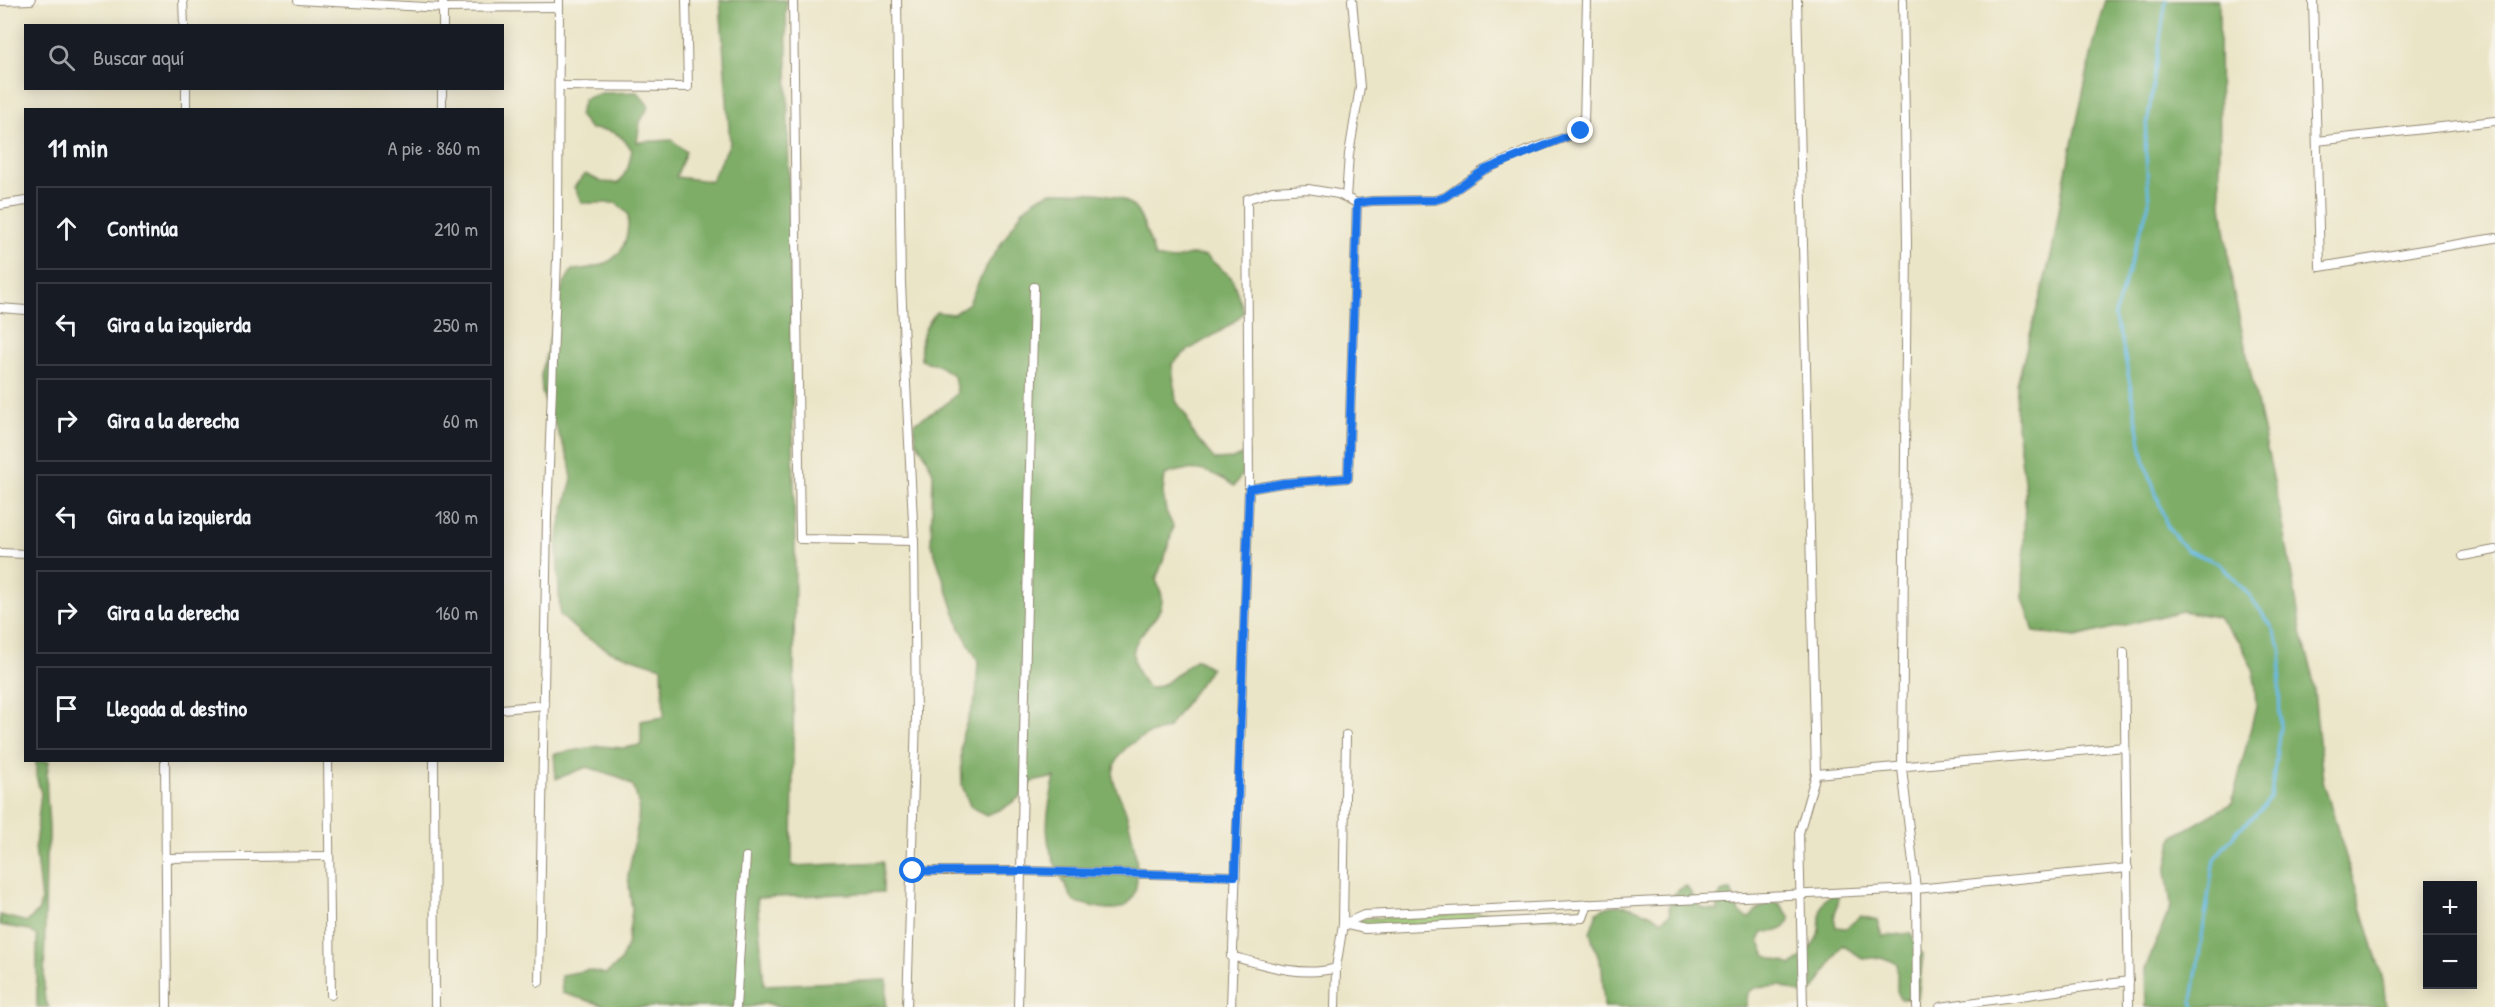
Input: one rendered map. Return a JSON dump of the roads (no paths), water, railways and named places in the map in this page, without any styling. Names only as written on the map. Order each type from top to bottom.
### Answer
[{"type":"street","points":[[0,1],[31,0]]},
{"type":"street","points":[[183,0],[184,24]]},
{"type":"street","points":[[298,0],[559,4],[558,233],[547,517],[539,982]]},
{"type":"street","points":[[559,87],[688,87],[686,0]]},
{"type":"street","points":[[793,0],[800,539],[914,541]]},
{"type":"street","points":[[897,0],[901,284],[914,541],[916,717],[907,1007]]},
{"type":"street","points":[[1346,198],[1349,154],[1360,87],[1352,0]]},
{"type":"street","points":[[1231,1007],[1249,489],[1247,199],[1285,189],[1323,190],[1357,203],[1435,200],[1445,197],[1484,170],[1581,131],[1584,124],[1587,0]]},
{"type":"street","points":[[1797,0],[1816,774],[1799,833],[1803,1007]]},
{"type":"street","points":[[1903,0],[1907,256],[1902,768],[1916,889],[1917,1007]]},
{"type":"street","points":[[2313,0],[2320,267],[2495,238]]},
{"type":"street","points":[[443,4],[443,24]]},
{"type":"street","points":[[186,90],[186,108]]},
{"type":"street","points":[[442,90],[442,108]]},
{"type":"street","points":[[2317,141],[2495,121]]},
{"type":"street","points":[[0,205],[24,201]]},
{"type":"street","points":[[1249,489],[1283,483],[1348,478],[1357,203]]},
{"type":"street","points":[[1018,1007],[1034,287]]},
{"type":"street","points":[[0,308],[24,310]]},
{"type":"street","points":[[2463,556],[2495,550]]},
{"type":"street","points":[[0,553],[24,554]]},
{"type":"street","points":[[2124,652],[2129,1007]]},
{"type":"street","points":[[504,709],[545,705]]},
{"type":"street","points":[[1335,1007],[1336,968],[1343,924],[1346,735]]},
{"type":"street","points":[[1816,774],[2125,747]]},
{"type":"street","points":[[165,762],[166,1007]]},
{"type":"street","points":[[328,762],[331,995]]},
{"type":"street","points":[[434,762],[435,1007]]},
{"type":"street","points":[[166,858],[328,856]]},
{"type":"street","points":[[736,1007],[746,858]]},
{"type":"street","points":[[1343,924],[1364,915],[1916,889],[2128,868]]},
{"type":"street","points":[[913,871],[1235,876]]},
{"type":"street","points":[[1343,924],[1359,929],[1583,918],[1588,904]]},
{"type":"street","points":[[1231,956],[1298,972],[1327,971],[1336,968]]},
{"type":"street","points":[[1940,1007],[2128,981]]},
{"type":"waterway","points":[[2166,0],[2145,138],[2149,203],[2114,317],[2122,341],[2144,459],[2168,528],[2186,550],[2219,563],[2250,596],[2272,627],[2282,651],[2279,683],[2280,726],[2271,796],[2260,811],[2238,830],[2214,859],[2192,1001],[2194,1007]]}]
